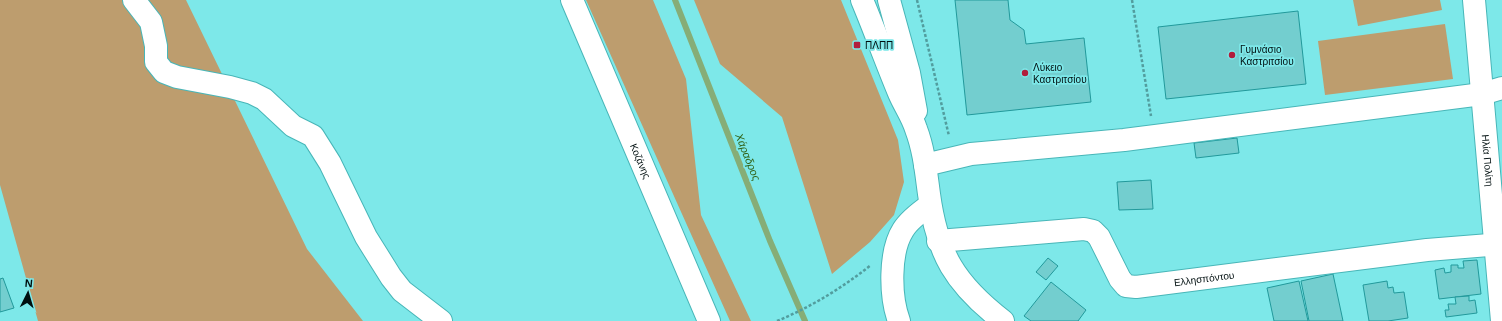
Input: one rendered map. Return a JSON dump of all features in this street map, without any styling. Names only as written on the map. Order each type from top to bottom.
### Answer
[{"type":"street","points":[[134,0],[151,22],[156,46],[156,62],[164,72],[177,77],[230,87],[252,93],[264,99],[293,126],[313,136],[330,163],[366,237],[391,277],[402,291],[441,321]]},
{"type":"street","name":"Κοζάνης","points":[[572,0],[709,321]]},
{"type":"street","points":[[862,0],[900,95],[916,128],[925,165],[930,205],[938,241],[948,263],[968,290],[1003,321]]},
{"type":"street","points":[[889,0],[913,88],[916,106],[916,128]]},
{"type":"street","name":"Ηλία Πολίτη","points":[[1474,0],[1482,94],[1499,244],[1502,321]]},
{"type":"street","points":[[925,165],[971,154],[1111,142],[1482,94],[1502,88]]},
{"type":"street","points":[[899,321],[895,310],[894,296],[893,271],[895,248],[904,228],[919,213],[930,205]]},
{"type":"street","name":"Ελλησπόντου","points":[[938,241],[1084,229],[1093,231],[1100,237],[1120,279],[1126,286],[1136,287],[1427,250],[1499,244]]},
{"type":"path","points":[[916,0],[949,136]]},
{"type":"path","points":[[1132,0],[1152,122]]},
{"type":"path","points":[[777,321],[807,308],[850,282],[873,263]]},
{"type":"shaded area","points":[[0,0],[186,0],[307,249],[363,321],[38,321],[0,185]]},
{"type":"shaded area","points":[[586,0],[653,0],[686,79],[701,215],[751,321],[730,321]]},
{"type":"shaded area","points":[[694,0],[841,0],[898,140],[904,182],[894,215],[870,242],[832,274],[782,117],[720,64]]},
{"type":"shaded area","points":[[1353,0],[1440,0],[1442,10],[1358,26]]},
{"type":"shaded area","points":[[1445,24],[1453,79],[1325,95],[1318,41]]},
{"type":"building","name":"Λύκειο Καστριτσίου","points":[[955,0],[1008,0],[1010,20],[1024,30],[1026,44],[1084,38],[1091,102],[967,115]]},
{"type":"building","name":"Γυμνάσιο Καστριτσίου","points":[[1298,11],[1306,84],[1166,99],[1158,27]]},
{"type":"building","points":[[1237,138],[1239,153],[1196,158],[1194,143]]},
{"type":"building","points":[[1151,180],[1153,209],[1119,210],[1117,182]]},
{"type":"building","points":[[1048,258],[1058,266],[1046,280],[1036,272]]},
{"type":"building","points":[[1477,260],[1481,294],[1439,299],[1435,270],[1444,268],[1445,273],[1451,272],[1451,265],[1458,265],[1458,268],[1464,268],[1463,261]]},
{"type":"building","points":[[1333,274],[1343,321],[1309,321],[1301,281]]},
{"type":"building","points":[[3,278],[14,308],[0,312],[0,279]]},
{"type":"building","points":[[1299,281],[1308,321],[1274,321],[1267,288]]},
{"type":"building","points":[[1387,281],[1388,288],[1393,287],[1394,293],[1404,292],[1408,318],[1388,321],[1369,321],[1363,285]]},
{"type":"building","points":[[1051,282],[1086,310],[1078,321],[1031,321],[1024,316]]},
{"type":"building","points":[[1469,296],[1469,301],[1475,300],[1477,313],[1446,317],[1445,310],[1449,310],[1448,304],[1456,304],[1455,297]]},
{"type":"waterway","name":"Χάραδρος","points":[[675,0],[770,241],[805,321]]},
{"type":"place","name":"ΠΛΠΠ","points":[[857,45]]},
{"type":"place","name":"Γυμνάσιο Καστριτσίου","points":[[1232,55]]},
{"type":"place","name":"Λύκειο Καστριτσίου","points":[[1025,73]]}]
